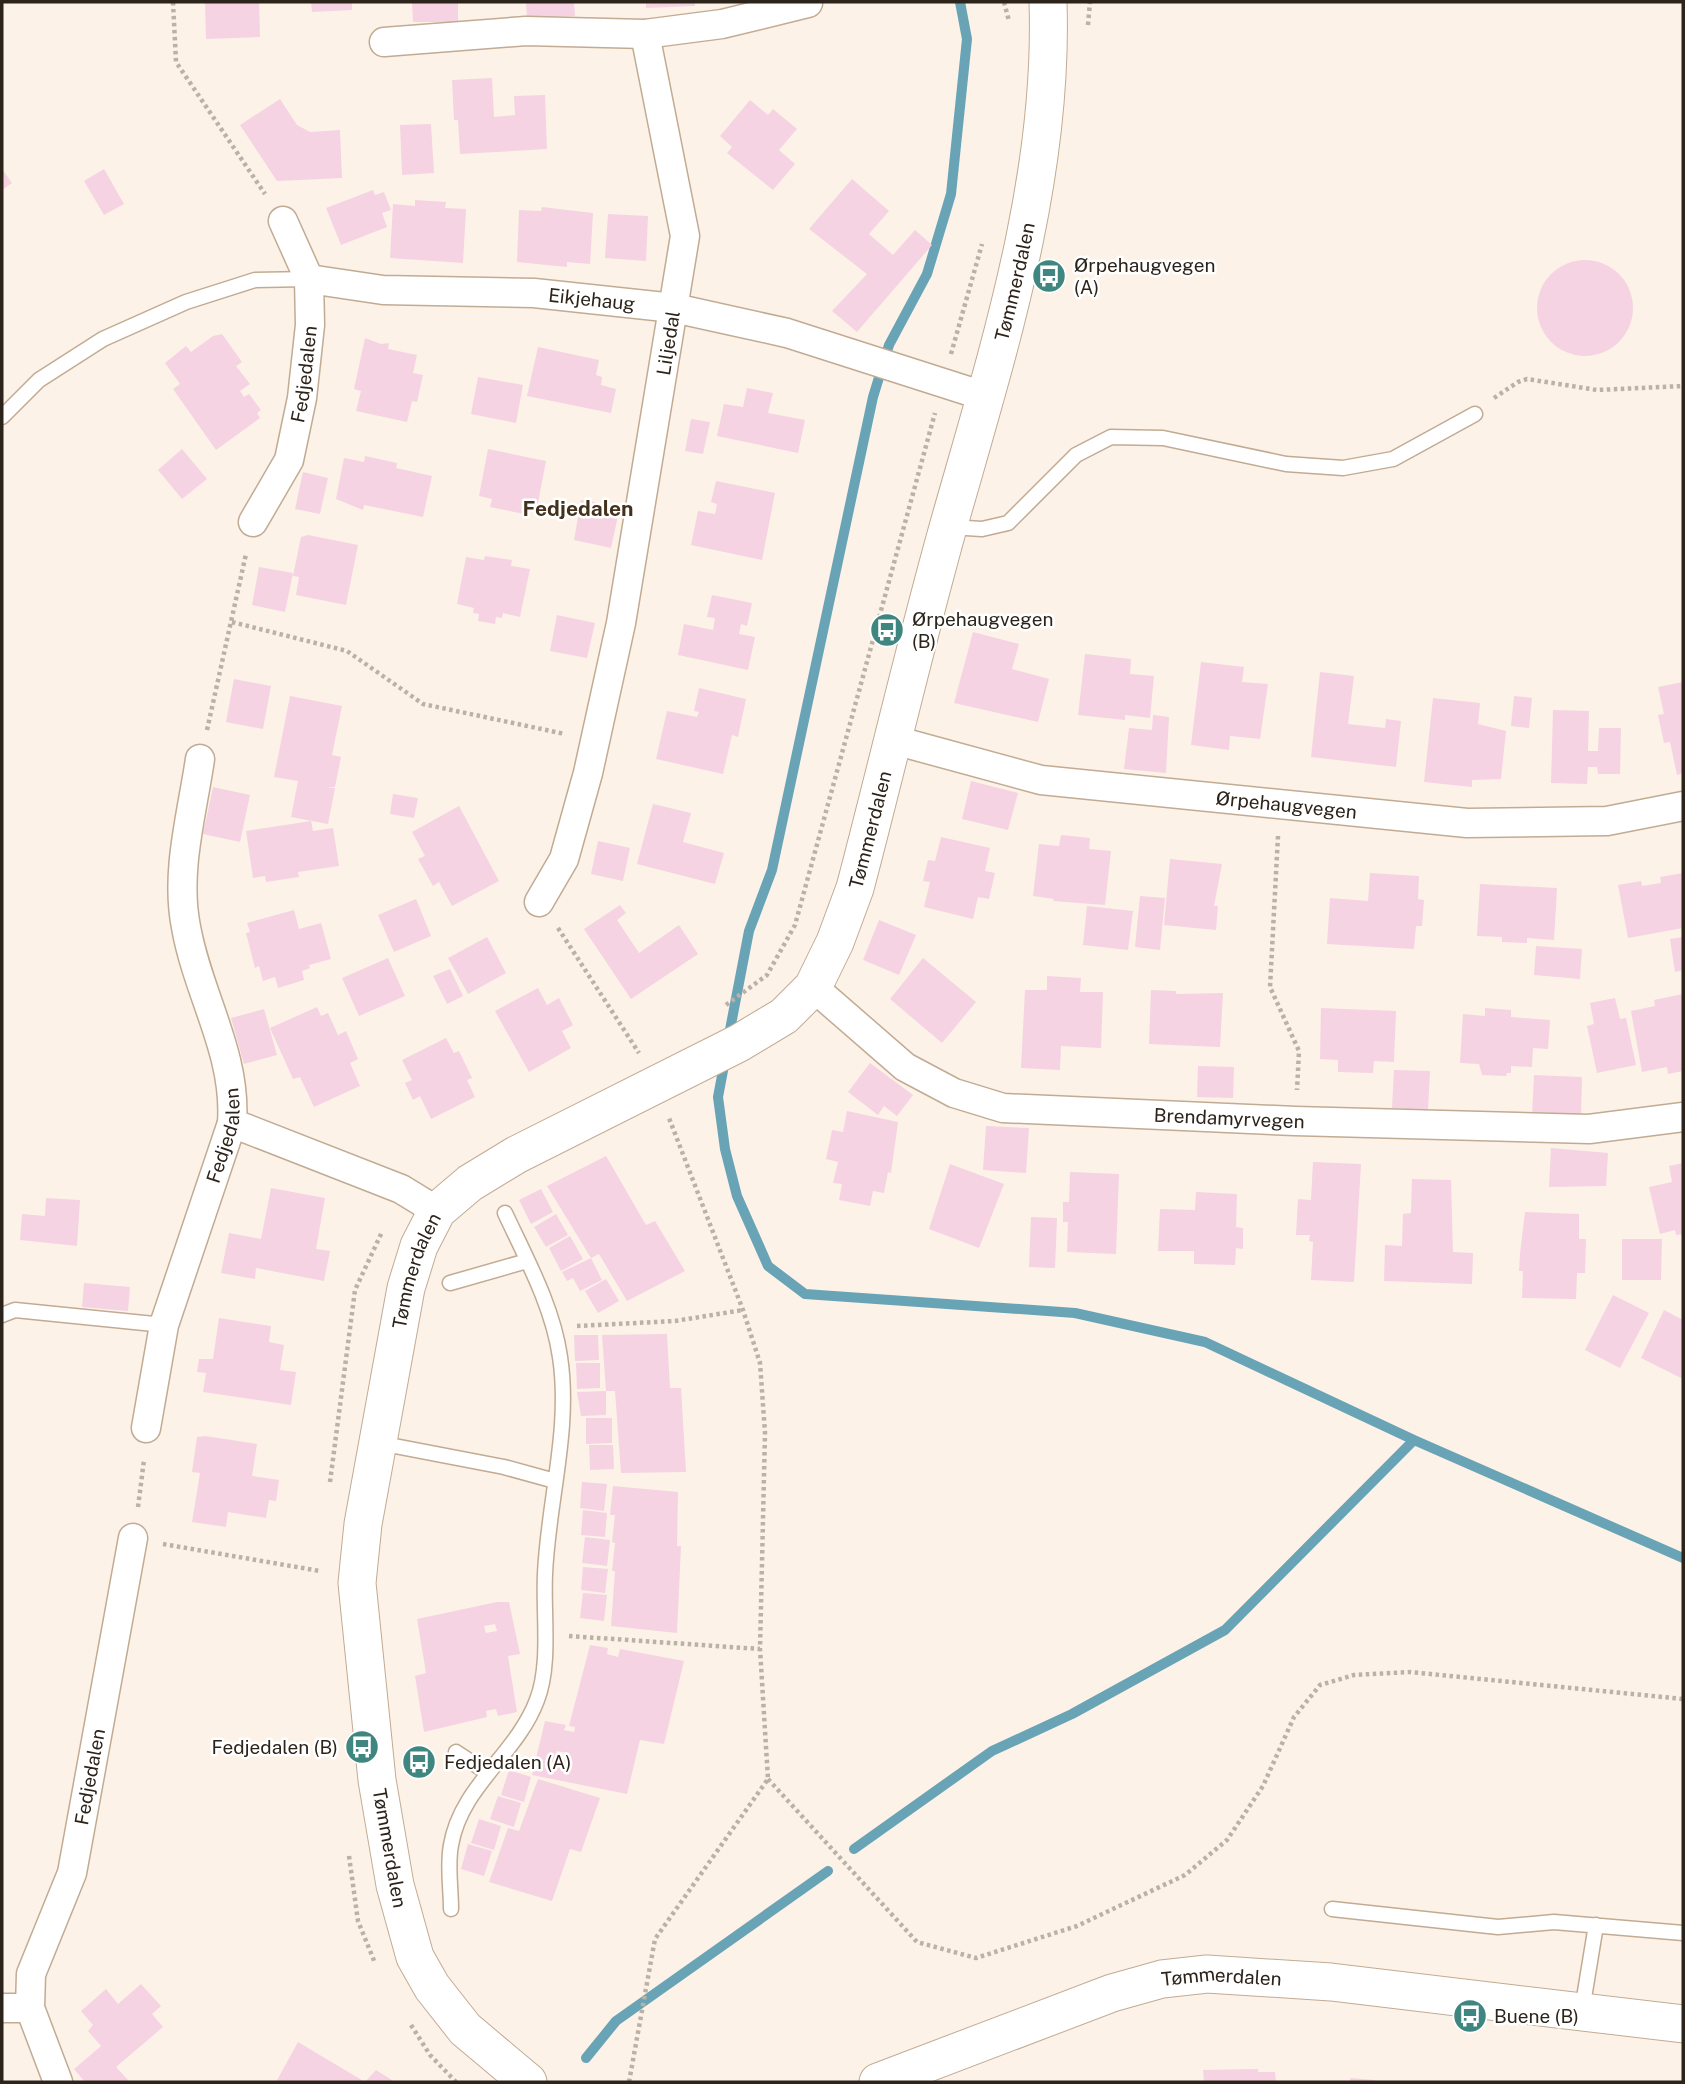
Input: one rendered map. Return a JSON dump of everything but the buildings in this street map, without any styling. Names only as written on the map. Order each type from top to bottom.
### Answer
[{"type":"street","name":"Tømmerdalen","points":[[515,2079],[465,2029],[432,1987],[415,1957],[395,1885],[377,1780],[357,1583],[363,1524],[406,1288],[419,1246],[437,1212],[470,1184],[516,1155],[739,1043],[784,1016],[813,987],[835,942],[855,888],[948,527],[987,397],[1033,195],[1048,97],[1048,2]]},
{"type":"street","points":[[384,42],[526,32],[645,34],[722,24],[808,4]]},
{"type":"street","name":"Liljedal","points":[[539,902],[564,859],[595,741],[621,623],[685,236],[645,34]]},
{"type":"street","name":"Fedjedalen","points":[[253,522],[289,460],[302,398],[310,326],[309,279],[283,221]]},
{"type":"street","name":"Eikjehaug","points":[[309,279],[383,290],[534,293],[674,308],[786,333],[987,397]]},
{"type":"street","name":"Ørpehaugvegen","points":[[894,740],[1041,780],[1467,823],[1607,821],[1683,806]]},
{"type":"street","name":"Fedjedalen","points":[[146,1428],[164,1325],[232,1123],[234,1095],[227,1055],[186,929],[181,886],[200,759]]},
{"type":"street","name":"Brendamyrvegen","points":[[813,987],[905,1067],[954,1093],[1003,1108],[1295,1121],[1589,1129],[1683,1117]]},
{"type":"street","points":[[232,1123],[401,1189],[437,1212]]},
{"type":"street","name":"Fedjedalen","points":[[58,2082],[30,2008],[31,1973],[72,1873],[134,1538]]},
{"type":"street","name":"Tømmerdalen","points":[[877,2082],[1112,1993],[1162,1979],[1207,1973],[1331,1982],[1581,2014],[1683,2024]]},
{"type":"street","points":[[2,2008],[30,2008]]},
{"type":"lane","points":[[2,417],[39,380],[103,339],[186,302],[255,281],[309,279]]},
{"type":"lane","points":[[948,527],[982,529],[1008,523],[1076,454],[1111,437],[1163,438],[1286,464],[1343,468],[1393,459],[1475,414]]},
{"type":"lane","points":[[451,1909],[450,1848],[454,1831],[461,1814],[488,1773],[521,1731],[538,1698],[546,1661],[543,1635],[545,1570],[562,1391],[560,1357],[554,1329],[505,1213]]},
{"type":"lane","name":"Tømmerdalen","points":[[450,1283],[527,1261]]},
{"type":"lane","points":[[2,1315],[15,1310],[164,1325]]},
{"type":"lane","points":[[378,1443],[504,1467],[555,1482]]},
{"type":"lane","points":[[456,1752],[488,1773]]},
{"type":"lane","points":[[1332,1909],[1498,1927],[1554,1922],[1683,1933]]},
{"type":"lane","points":[[1581,2014],[1596,1925]]},
{"type":"path","points":[[173,2],[176,62],[283,221]]},
{"type":"path","points":[[1475,414],[1518,382],[1527,379],[1597,390],[1683,386]]},
{"type":"path","points":[[200,759],[253,522]]},
{"type":"path","points":[[232,622],[347,651],[423,704],[595,741]]},
{"type":"path","points":[[1279,824],[1270,987],[1299,1051],[1295,1121]]},
{"type":"path","points":[[539,902],[639,1051]]},
{"type":"path","points":[[629,2082],[655,1939],[768,1779],[760,1649],[765,1433],[760,1363],[744,1310],[665,1109]]},
{"type":"path","points":[[554,1329],[675,1321],[744,1310]]},
{"type":"path","points":[[146,1428],[134,1538],[320,1571]]},
{"type":"path","points":[[543,1635],[760,1649]]},
{"type":"path","points":[[768,1779],[917,1942],[976,1958],[1077,1926],[1185,1875],[1227,1840],[1263,1786],[1294,1717],[1320,1685],[1354,1675],[1410,1672],[1683,1699]]},
{"type":"waterway","points":[[728,1040],[749,931],[772,870],[873,397],[889,345],[927,274],[951,194],[967,39],[960,2]]},
{"type":"waterway","points":[[725,1060],[718,1097],[725,1149],[737,1196],[768,1266],[805,1294],[1075,1313],[1205,1342],[1414,1440],[1683,1558]]},
{"type":"waterway","points":[[854,1849],[992,1751],[1072,1714],[1225,1630],[1414,1440]]},
{"type":"waterway","points":[[586,2058],[616,2021],[828,1871]]},
{"type":"place","name":"Ørpehaugvegen (A)","points":[[1049,276]]},
{"type":"place","name":"Ørpehaugvegen (B)","points":[[887,630]]},
{"type":"place","name":"Fedjedalen (B)","points":[[362,1747]]},
{"type":"place","name":"Fedjedalen (A)","points":[[419,1762]]},
{"type":"place","name":"Buene (B)","points":[[1470,2016]]},
{"type":"district","name":"Fedjedalen","points":[[578,508]]}]
